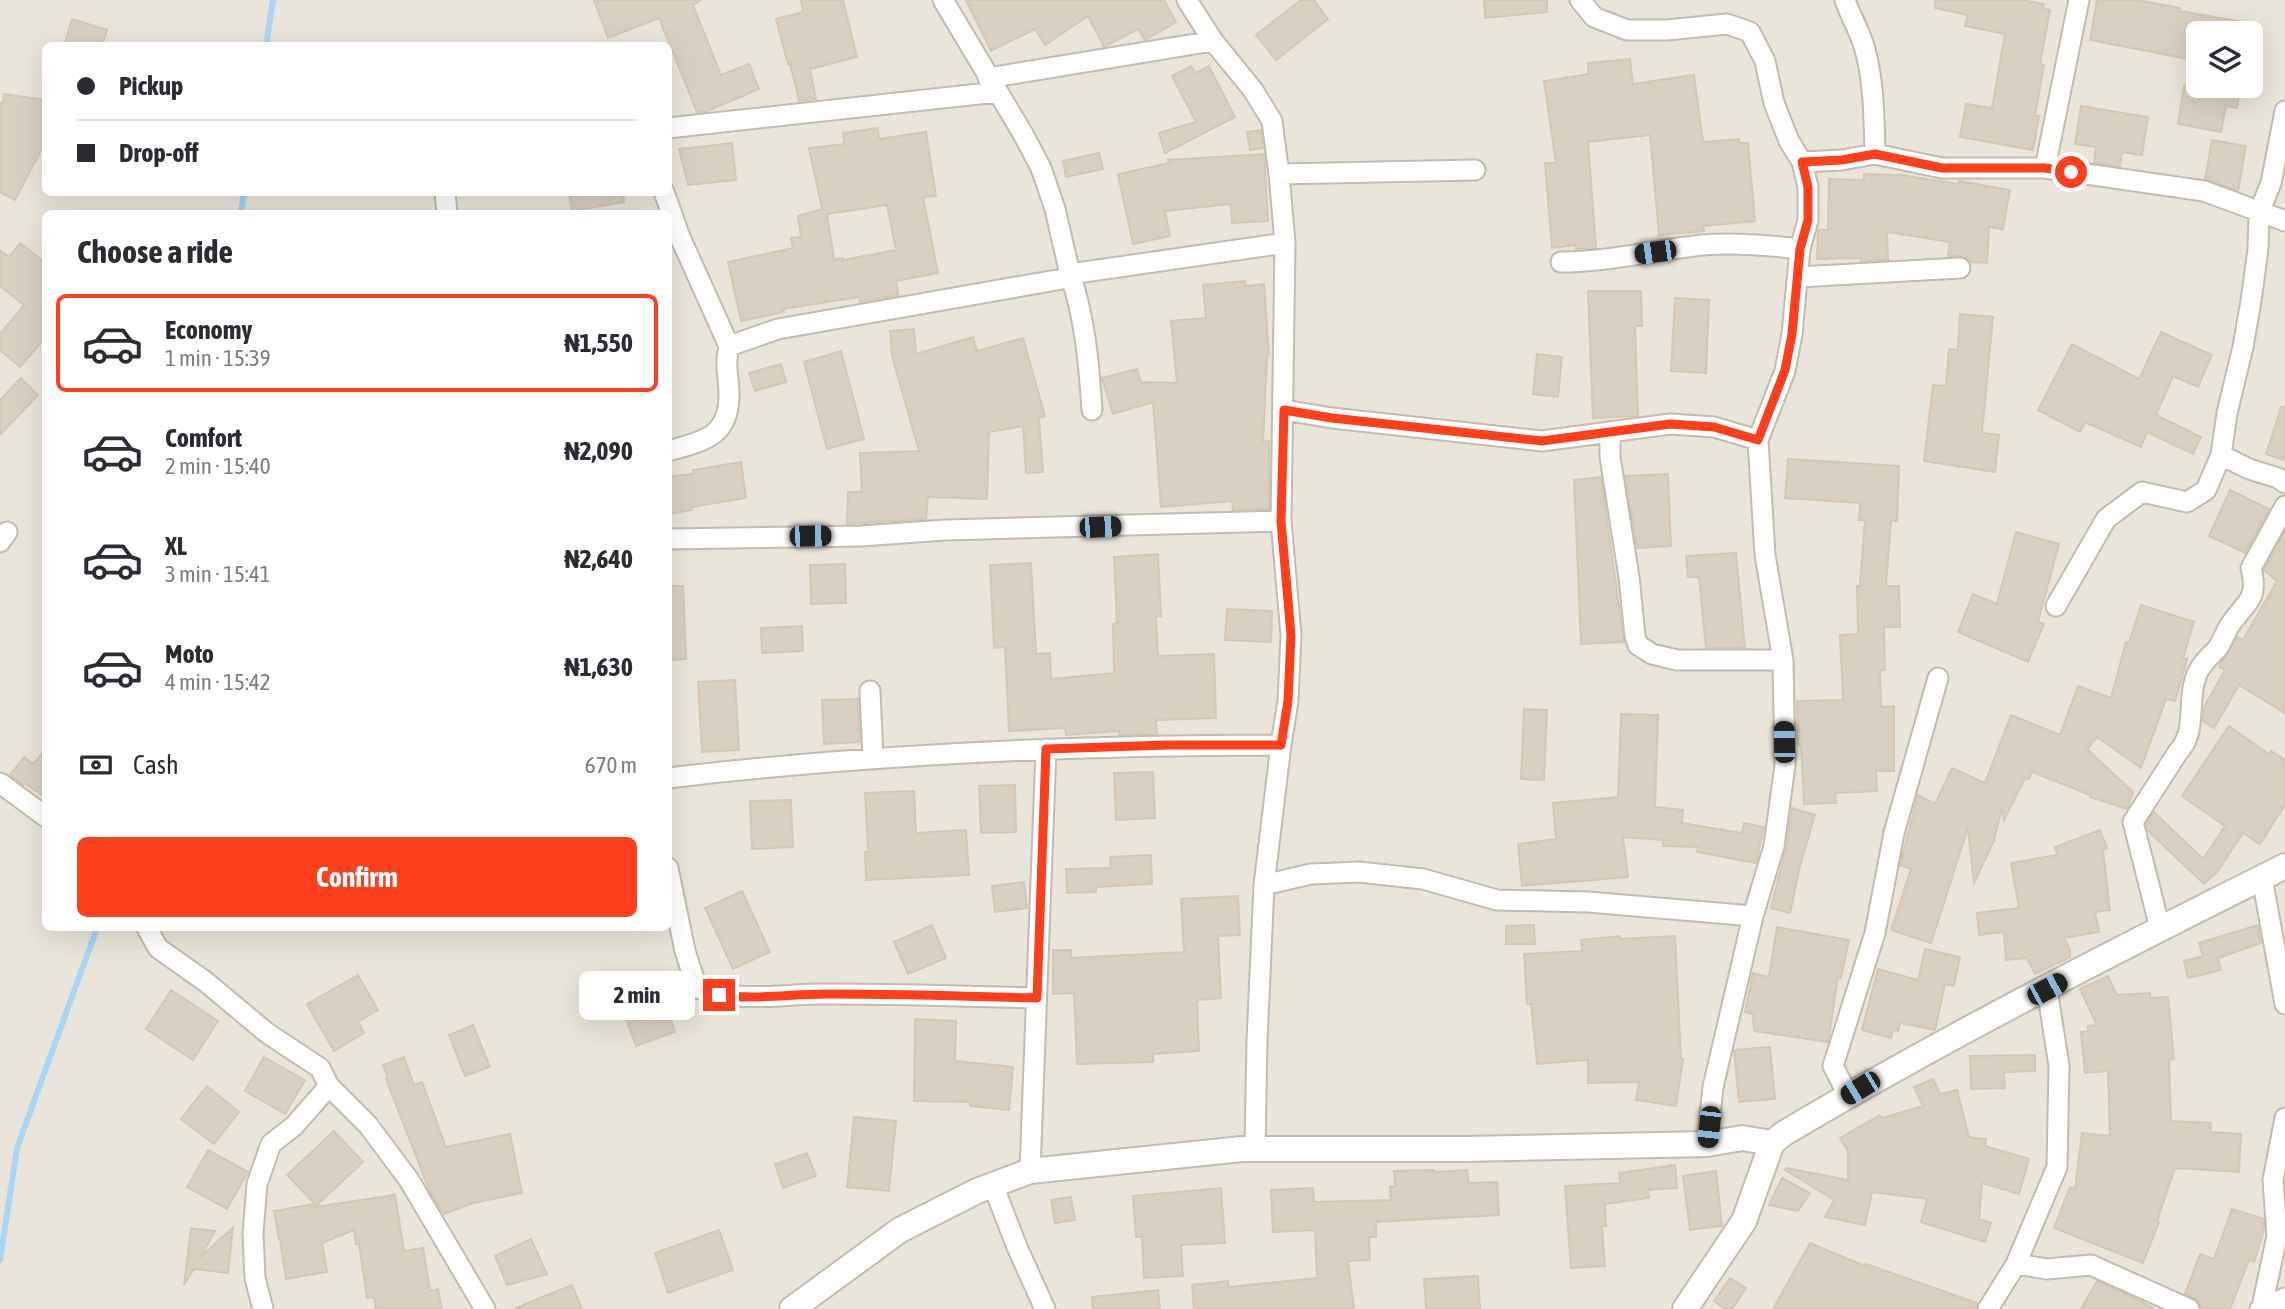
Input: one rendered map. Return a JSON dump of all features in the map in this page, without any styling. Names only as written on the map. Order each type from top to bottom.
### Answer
[{"type":"street","points":[[943,0],[1041,168],[1055,209],[1084,326],[1092,410]]},
{"type":"street","points":[[1187,0],[1213,41],[1253,90],[1272,121],[1285,243],[1281,521],[1291,635],[1288,701],[1264,885],[1255,1149]]},
{"type":"street","points":[[1580,0],[1594,17],[1627,30],[1667,30],[1727,24],[1750,32],[1765,61],[1774,103],[1789,141],[1802,162],[1808,187],[1808,220],[1800,249],[1792,334],[1785,370],[1758,440],[1765,555],[1783,660],[1785,765],[1774,845],[1753,916],[1713,1087],[1707,1144]]},
{"type":"street","points":[[1845,0],[1868,64],[1872,88],[1875,154]]},
{"type":"street","points":[[2045,168],[2079,0]]},
{"type":"street","points":[[672,127],[993,85],[1213,41]]},
{"type":"street","points":[[2056,606],[2106,519],[2142,492],[2187,502],[2206,489],[2221,455],[2227,412],[2251,301],[2258,248],[2259,213],[2270,183],[2285,111]]},
{"type":"street","points":[[1802,162],[1842,160],[1875,154],[1942,168],[2045,168],[2204,191],[2285,221]]},
{"type":"street","points":[[1279,174],[1475,170]]},
{"type":"street","points":[[672,214],[729,346],[725,364],[729,396],[723,425],[707,440],[672,450]]},
{"type":"street","points":[[729,346],[778,329],[1062,279],[1070,274],[1285,243]]},
{"type":"street","points":[[1561,262],[1583,262],[1703,245],[1765,244],[1800,249]]},
{"type":"street","points":[[1798,277],[1960,268]]},
{"type":"street","points":[[1284,410],[1332,418],[1542,441],[1670,424],[1714,427],[1758,440]]},
{"type":"street","points":[[1610,433],[1610,457],[1638,645],[1652,654],[1677,660],[1783,660]]},
{"type":"street","points":[[2221,455],[2285,483]]},
{"type":"street","points":[[2160,928],[2133,822],[2178,752],[2186,744],[2196,676],[2203,662],[2218,647],[2231,624],[2251,600],[2254,580],[2251,568],[2285,506]]},
{"type":"street","points":[[672,539],[861,536],[945,530],[1281,521]]},
{"type":"street","points":[[1848,1095],[1833,1066],[1875,933],[1894,833],[1938,678]]},
{"type":"street","points":[[870,691],[873,759]]},
{"type":"street","points":[[672,778],[753,768],[1046,749],[1281,745]]},
{"type":"street","points":[[1030,1171],[1046,749]]},
{"type":"street","points":[[0,783],[42,814]]},
{"type":"street","points":[[1685,1309],[1744,1221],[1772,1143],[1783,1134],[1848,1095],[2160,928],[2285,866]]},
{"type":"street","points":[[1264,885],[1311,873],[1359,872],[1423,879],[1497,900],[1588,902],[1753,916]]},
{"type":"street","points":[[2262,878],[2285,1004]]},
{"type":"street","points":[[672,888],[685,951],[697,988],[719,995],[744,998],[893,994],[1037,998]]},
{"type":"street","points":[[149,931],[158,948],[206,982],[267,1033],[320,1068],[329,1086],[368,1125],[409,1180],[485,1309]]},
{"type":"street","points":[[1988,1309],[2016,1264],[2057,1167],[2059,1066],[2047,989]]},
{"type":"street","points":[[263,1309],[256,1278],[254,1244],[257,1184],[271,1144],[294,1126],[329,1086]]},
{"type":"street","points":[[2261,1308],[2277,1236],[2273,1180],[2285,1118]]},
{"type":"street","points":[[792,1309],[900,1230],[977,1191],[1030,1171],[1255,1149],[1465,1149],[1707,1144],[1742,1138],[1772,1143]]},
{"type":"street","points":[[993,1185],[1045,1309]]},
{"type":"street","points":[[2016,1264],[2048,1269],[2091,1265],[2189,1309]]},
{"type":"street","points":[[2261,1308],[2285,1298]]},
{"type":"shaded area","points":[[0,0],[2285,0],[2285,1309],[0,1309]]},
{"type":"building","points":[[594,0],[701,0],[693,5],[721,75],[749,64],[759,89],[705,112],[697,112],[672,50],[672,42],[669,42],[659,18],[608,38]]},
{"type":"building","points":[[801,0],[843,0],[857,57],[810,69],[816,99],[799,101],[776,19],[803,12]]},
{"type":"building","points":[[966,0],[1164,0],[1176,22],[1145,40],[1138,29],[1104,47],[1088,16],[1045,45],[1035,29],[991,51]]},
{"type":"building","points":[[1301,0],[1314,0],[1328,19],[1276,60],[1256,35]]},
{"type":"building","points":[[1484,0],[1547,0],[1547,12],[1485,18]]},
{"type":"building","points":[[1935,0],[2022,0],[2044,4],[2043,8],[2050,10],[2040,64],[2044,65],[2035,116],[2039,116],[2033,150],[1960,137],[1966,104],[1992,108],[2005,34],[1965,26],[1968,15],[1935,8]]},
{"type":"building","points":[[2097,0],[2137,0],[2180,8],[2179,11],[2238,21],[2186,21],[2186,59],[2090,40]]},
{"type":"building","points":[[72,19],[107,30],[103,42],[65,42]]},
{"type":"building","points":[[1630,59],[1633,84],[1694,75],[1703,142],[1739,139],[1740,143],[1748,143],[1755,221],[1703,226],[1704,231],[1659,235],[1650,135],[1588,142],[1596,248],[1576,249],[1576,245],[1552,248],[1545,163],[1556,163],[1544,81],[1589,74],[1588,63]]},
{"type":"building","points":[[1191,66],[1195,73],[1209,66],[1235,117],[1165,153],[1159,133],[1196,122],[1172,76]]},
{"type":"building","points":[[2184,86],[2186,98],[2238,98],[2237,108],[2226,106],[2221,132],[2178,124]]},
{"type":"building","points":[[4,94],[42,99],[42,149],[15,200],[0,192],[0,103],[3,103]]},
{"type":"building","points":[[2081,106],[2148,117],[2142,155],[2122,152],[2120,167],[2094,163],[2096,147],[2075,144]]},
{"type":"building","points":[[878,128],[879,139],[926,132],[936,196],[923,197],[938,273],[896,281],[898,295],[860,302],[859,297],[783,309],[784,312],[741,321],[728,262],[793,248],[791,238],[801,237],[798,216],[822,209],[809,148],[844,144],[843,133]],"holes":[[[887,205],[896,250],[843,260],[834,259],[827,214]]]},
{"type":"building","points":[[1261,130],[1263,148],[1250,150],[1247,132]]},
{"type":"building","points":[[2212,140],[2246,146],[2238,191],[2205,179]]},
{"type":"building","points":[[732,143],[736,180],[688,185],[679,149]]},
{"type":"building","points":[[1099,153],[1103,169],[1066,177],[1063,161]]},
{"type":"building","points":[[1264,154],[1268,221],[1232,223],[1231,204],[1165,211],[1170,236],[1133,244],[1118,174],[1169,163],[1168,160]]},
{"type":"building","points":[[1864,174],[1901,175],[1959,184],[1959,181],[2010,190],[2003,229],[1989,227],[1987,263],[1971,262],[1960,256],[1948,256],[1950,242],[1887,232],[1888,260],[1817,259],[1818,230],[1828,230],[1829,179],[1864,180]]},
{"type":"building","points":[[570,196],[623,196],[624,202],[572,210]]},
{"type":"building","points":[[20,243],[42,260],[42,342],[20,367],[0,350],[0,334],[24,305],[0,286],[0,250],[9,257]]},
{"type":"building","points":[[1245,281],[1246,286],[1264,284],[1269,355],[1263,442],[1269,441],[1269,509],[1233,510],[1232,501],[1161,507],[1153,402],[1113,414],[1102,378],[1137,369],[1141,382],[1177,383],[1171,321],[1206,318],[1203,285]]},
{"type":"building","points":[[1588,291],[1641,291],[1642,326],[1635,326],[1638,416],[1593,418]]},
{"type":"building","points":[[1675,298],[1709,300],[1706,373],[1671,371]]},
{"type":"building","points":[[1960,314],[1993,317],[1982,433],[1999,435],[1995,472],[1924,461],[1933,385],[1946,386],[1949,349],[1958,350]]},
{"type":"building","points":[[914,329],[916,354],[973,337],[977,351],[1023,338],[1045,416],[1039,418],[1043,472],[1026,473],[1023,426],[989,432],[987,499],[928,497],[926,519],[847,524],[848,492],[862,492],[860,453],[919,451],[892,356],[890,331]]},
{"type":"building","points":[[2161,332],[2212,355],[2198,387],[2173,376],[2156,415],[2201,437],[2193,454],[2147,432],[2141,447],[2085,422],[2080,432],[2038,410],[2072,344],[2139,379]]},
{"type":"building","points":[[841,351],[864,439],[827,449],[804,362]]},
{"type":"building","points":[[1537,354],[1562,357],[1558,397],[1533,394]]},
{"type":"building","points":[[781,364],[786,382],[755,391],[749,373]]},
{"type":"building","points":[[21,378],[38,395],[0,435],[0,400]]},
{"type":"building","points":[[2281,407],[2285,407],[2285,460],[2266,454]]},
{"type":"building","points":[[1788,459],[1899,466],[1897,521],[1891,521],[1886,586],[1899,586],[1900,627],[1884,627],[1885,670],[1880,671],[1881,707],[1894,706],[1894,771],[1876,771],[1877,791],[1835,793],[1836,803],[1804,804],[1797,701],[1843,700],[1840,635],[1858,634],[1857,586],[1860,586],[1865,520],[1859,520],[1860,503],[1785,498]]},
{"type":"building","points":[[741,462],[746,498],[692,507],[692,510],[672,513],[672,477],[693,474],[693,470]]},
{"type":"building","points":[[1668,474],[1671,546],[1637,548],[1625,476]]},
{"type":"building","points":[[1601,477],[1624,642],[1581,644],[1574,480]]},
{"type":"building","points":[[2230,490],[2269,509],[2245,553],[2209,536]]},
{"type":"building","points":[[2285,531],[2285,713],[2239,685],[2214,728],[2203,721],[2204,707],[2225,670],[2219,667],[2222,661],[2237,637],[2243,640],[2277,581],[2264,570]]},
{"type":"building","points":[[2016,532],[2059,544],[2038,622],[2044,624],[2028,662],[1958,632],[1973,594],[1997,604]]},
{"type":"building","points":[[1736,553],[1745,648],[1706,648],[1699,577],[1688,577],[1686,556]]},
{"type":"building","points":[[1158,554],[1161,616],[1156,616],[1158,656],[1214,654],[1216,718],[1156,720],[1157,734],[1119,735],[1119,731],[1066,735],[1065,728],[1009,731],[1005,647],[994,648],[990,565],[1031,563],[1036,654],[1050,653],[1051,679],[1114,673],[1113,624],[1117,623],[1114,557]]},
{"type":"building","points":[[845,564],[846,603],[811,604],[810,565]]},
{"type":"building","points":[[672,586],[683,586],[686,659],[672,660]]},
{"type":"building","points":[[2141,605],[2194,622],[2183,658],[2187,659],[2175,701],[2166,699],[2141,768],[2097,737],[2087,749],[2133,792],[2127,809],[2090,797],[2032,772],[2029,779],[2025,778],[2004,820],[2002,807],[1994,841],[1974,883],[1968,828],[1931,943],[1891,930],[1911,869],[1900,865],[1918,795],[1935,804],[1952,768],[1985,783],[2011,715],[2060,735],[2078,686],[2111,698],[2126,642],[2129,643]]},
{"type":"building","points":[[1227,609],[1272,611],[1271,642],[1225,640]]},
{"type":"building","points":[[802,626],[803,651],[762,653],[761,628]]},
{"type":"building","points":[[735,680],[739,750],[702,752],[698,682]]},
{"type":"building","points":[[858,699],[860,742],[824,744],[822,700]]},
{"type":"building","points":[[1524,709],[1547,710],[1544,780],[1521,779]]},
{"type":"building","points":[[1621,714],[1658,715],[1655,807],[1683,810],[1682,823],[1742,833],[1744,823],[1764,827],[1756,863],[1697,852],[1698,847],[1663,846],[1663,840],[1623,837],[1628,877],[1522,886],[1518,844],[1556,839],[1553,803],[1618,797]]},
{"type":"building","points":[[2229,726],[2269,754],[2271,751],[2285,760],[2285,805],[2260,844],[2243,833],[2217,872],[2204,884],[2148,831],[2146,824],[2154,812],[2203,859],[2225,826],[2182,796]]},
{"type":"building","points":[[42,754],[42,795],[10,775],[24,757],[33,764]]},
{"type":"building","points":[[1153,772],[1155,818],[1116,820],[1114,773]]},
{"type":"building","points":[[1015,785],[1016,832],[981,833],[979,786]]},
{"type":"building","points":[[914,791],[916,833],[966,830],[969,875],[866,880],[865,852],[868,852],[865,793]]},
{"type":"building","points":[[791,800],[793,847],[752,849],[750,801]]},
{"type":"building","points":[[1792,808],[1815,815],[1790,913],[1771,908],[1786,848]]},
{"type":"building","points":[[2100,830],[2107,848],[2103,850],[2110,910],[2095,912],[2099,932],[2064,938],[2070,950],[2070,957],[2035,974],[2027,958],[2006,960],[2004,932],[1979,935],[1977,913],[2019,908],[2011,863],[2057,855],[2055,847]]},
{"type":"building","points":[[1151,855],[1152,884],[1096,887],[1096,892],[1067,893],[1066,869],[1111,868],[1110,857]]},
{"type":"building","points":[[1024,882],[1027,908],[995,912],[992,886]]},
{"type":"building","points":[[742,891],[770,952],[733,969],[705,908]]},
{"type":"building","points":[[1238,896],[1240,935],[1218,936],[1221,998],[1197,1000],[1199,1051],[1153,1054],[1153,1062],[1077,1064],[1074,993],[1053,994],[1053,950],[1071,950],[1071,958],[1184,952],[1181,899]]},
{"type":"building","points":[[932,925],[946,958],[908,974],[894,942]]},
{"type":"building","points":[[1534,925],[1535,944],[1506,944],[1506,926]]},
{"type":"building","points":[[2258,925],[2261,943],[2218,958],[2221,970],[2188,978],[2184,961],[2203,956],[2199,943]]},
{"type":"building","points":[[1777,927],[1849,940],[1841,978],[1838,977],[1828,1042],[1754,1031],[1753,1014],[1745,1012],[1753,973],[1769,977]]},
{"type":"building","points":[[1620,936],[1620,939],[1675,936],[1683,1059],[1676,1106],[1636,1100],[1639,1082],[1588,1083],[1588,1060],[1537,1064],[1531,1004],[1527,1004],[1524,954],[1582,951],[1581,940]]},
{"type":"building","points":[[1925,949],[1960,957],[1954,986],[1945,984],[1935,1030],[1900,1023],[1898,1031],[1893,1030],[1891,1038],[1862,1030],[1878,969],[1918,980]]},
{"type":"building","points":[[358,975],[378,1010],[358,1022],[364,1033],[334,1051],[307,1004]]},
{"type":"building","points":[[2108,976],[2117,995],[2150,993],[2150,998],[2168,997],[2174,1059],[2169,1060],[2171,1121],[2211,1123],[2210,1132],[2241,1134],[2239,1172],[2175,1168],[2143,1263],[2054,1228],[2070,1187],[2075,1189],[2082,1133],[2110,1136],[2108,1071],[2085,1073],[2081,1032],[2088,1031],[2088,1026],[2097,1025],[2080,989]]},
{"type":"building","points":[[171,990],[218,1021],[193,1060],[146,1029]]},
{"type":"building","points":[[663,994],[675,1032],[636,1046],[622,1007]]},
{"type":"building","points":[[915,1019],[956,1021],[955,1061],[1013,1067],[1009,1110],[970,1106],[970,1102],[914,1101]]},
{"type":"building","points":[[473,1025],[490,1067],[465,1076],[449,1035]]},
{"type":"building","points":[[1770,1047],[1775,1099],[1739,1102],[1734,1050]]},
{"type":"building","points":[[2035,1055],[2035,1071],[2004,1072],[2005,1088],[1971,1089],[1970,1056]]},
{"type":"building","points":[[264,1057],[305,1080],[285,1114],[245,1091]]},
{"type":"building","points":[[404,1057],[414,1085],[422,1082],[446,1147],[510,1134],[522,1193],[473,1203],[444,1214],[430,1192],[386,1079],[388,1078],[383,1065]]},
{"type":"building","points":[[1933,1079],[1940,1094],[1957,1090],[1969,1137],[1986,1139],[1985,1146],[2029,1159],[2019,1194],[1982,1183],[1979,1219],[1991,1223],[1985,1242],[1921,1222],[1927,1199],[1872,1192],[1865,1225],[1825,1217],[1834,1200],[1785,1170],[1786,1168],[1848,1180],[1848,1151],[1840,1138],[1880,1115],[1882,1118],[1923,1106],[1914,1087]]},
{"type":"building","points":[[207,1086],[239,1112],[214,1144],[181,1119]]},
{"type":"building","points":[[854,1117],[896,1121],[889,1191],[847,1187]]},
{"type":"building","points":[[334,1131],[363,1162],[315,1207],[395,1195],[404,1251],[423,1248],[430,1291],[438,1289],[442,1309],[376,1309],[374,1297],[367,1298],[359,1244],[356,1244],[354,1230],[322,1243],[327,1272],[286,1279],[282,1240],[279,1239],[274,1211],[315,1204],[287,1175]]},
{"type":"building","points":[[208,1150],[248,1172],[227,1209],[187,1187]]},
{"type":"building","points":[[807,1153],[816,1176],[783,1188],[775,1164]]},
{"type":"building","points":[[1675,1165],[1677,1188],[1648,1190],[1649,1198],[1605,1204],[1606,1226],[1602,1226],[1605,1266],[1571,1268],[1565,1186],[1620,1183],[1619,1173]]},
{"type":"building","points":[[1467,1170],[1469,1183],[1497,1182],[1499,1215],[1376,1222],[1376,1237],[1369,1237],[1370,1260],[1348,1261],[1354,1309],[1194,1309],[1192,1285],[1228,1281],[1229,1287],[1317,1278],[1315,1230],[1273,1232],[1271,1190],[1313,1188],[1314,1202],[1391,1200],[1390,1187],[1395,1186],[1394,1171]]},
{"type":"building","points":[[1716,1171],[1722,1226],[1690,1230],[1683,1176]]},
{"type":"building","points":[[1782,1178],[1810,1193],[1798,1211],[1769,1205]]},
{"type":"building","points":[[1221,1188],[1225,1243],[1181,1245],[1183,1276],[1144,1278],[1142,1237],[1136,1237],[1133,1196]]},
{"type":"building","points":[[1071,1197],[1075,1220],[1055,1223],[1051,1200]]},
{"type":"building","points":[[2232,1209],[2264,1219],[2264,1230],[2254,1262],[2249,1260],[2230,1309],[2201,1309],[2198,1301],[2185,1294],[2200,1254],[2214,1259]]},
{"type":"building","points":[[233,1227],[228,1273],[194,1269],[184,1285],[191,1228],[215,1231],[200,1258]]},
{"type":"building","points":[[719,1230],[733,1270],[668,1293],[655,1253]]},
{"type":"building","points":[[531,1239],[547,1274],[507,1285],[495,1256]]},
{"type":"building","points":[[1810,1243],[1865,1266],[1866,1264],[1977,1303],[1976,1309],[1773,1309]]},
{"type":"building","points":[[1478,1276],[1480,1309],[1426,1309],[1424,1279]]},
{"type":"building","points":[[1730,1278],[1746,1288],[1732,1309],[1725,1309],[1714,1301]]},
{"type":"building","points":[[2097,1281],[2137,1299],[2154,1309],[2081,1309]]},
{"type":"building","points":[[572,1285],[582,1309],[516,1309],[516,1308]]},
{"type":"building","points":[[1158,1290],[1160,1309],[1093,1309],[1092,1297]]},
{"type":"waterway","points":[[267,42],[273,0]]},
{"type":"waterway","points":[[242,210],[243,196]]},
{"type":"waterway","points":[[0,1260],[17,1148],[96,931]]},
{"type":"route","points":[[719,995],[744,998],[893,994],[1037,998],[1046,749],[1281,745],[1288,701],[1291,635],[1281,521],[1284,410],[1332,418],[1542,441],[1670,424],[1714,427],[1758,440],[1785,370],[1792,334],[1800,249],[1808,220],[1808,187],[1802,162],[1842,160],[1875,154],[1942,168],[2045,168],[2071,172]]}]
